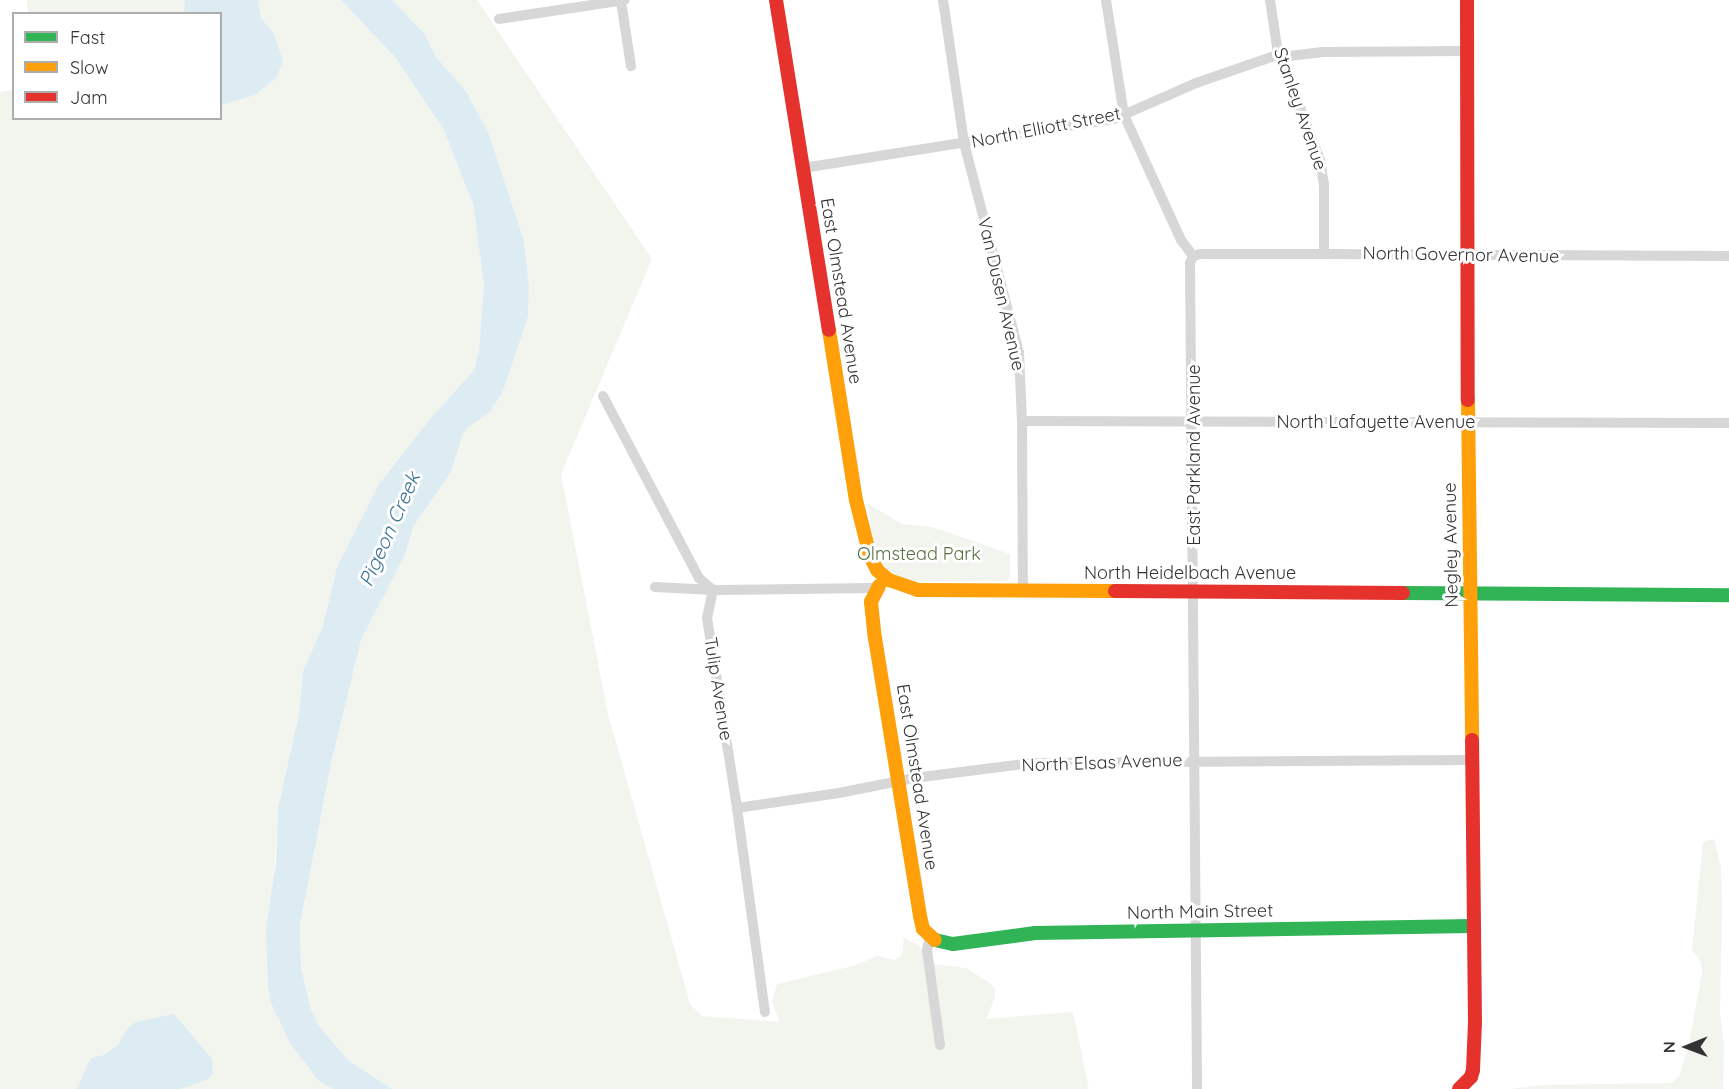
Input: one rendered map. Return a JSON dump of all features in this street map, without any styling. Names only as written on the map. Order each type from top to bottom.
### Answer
[{"type":"street","name":"East Olmstead Avenue","points":[[776,0],[861,524],[874,566],[884,583],[871,602],[920,916],[923,929],[930,937]]},
{"type":"street","name":"Van Dusen Avenue","points":[[943,0],[964,143],[1019,353],[1023,421],[1023,591]]},
{"type":"street","points":[[1106,0],[1125,115],[1181,240],[1193,256]]},
{"type":"street","name":"Stanley Avenue","points":[[1270,0],[1281,55],[1320,160],[1324,193],[1324,254]]},
{"type":"street","name":"Negley Avenue","points":[[1461,1088],[1471,1077],[1474,1063],[1469,592],[1467,0]]},
{"type":"street","points":[[499,20],[623,1],[631,66]]},
{"type":"street","name":"North Elliott Street","points":[[803,168],[1125,115],[1197,83],[1281,55],[1323,52],[1466,51]]},
{"type":"street","name":"North Governor Avenue","points":[[1193,256],[1200,254],[1324,254],[1729,256]]},
{"type":"street","name":"East Parkland Avenue","points":[[1193,256],[1190,263],[1195,591],[1197,1089]]},
{"type":"street","points":[[603,396],[699,578],[714,590]]},
{"type":"street","name":"North Lafayette Avenue","points":[[1023,421],[1729,423]]},
{"type":"street","name":"North Heidelbach Avenue","points":[[655,587],[714,590],[872,588],[884,583],[918,590],[1729,595]]},
{"type":"street","name":"Tulip Avenue","points":[[714,590],[707,618],[737,808],[765,1012]]},
{"type":"street","name":"North Elsas Avenue","points":[[737,808],[899,781],[1031,763],[1196,760],[1471,760]]},
{"type":"street","name":"North Main Street","points":[[930,937],[953,944],[1035,933],[1473,926]]},
{"type":"street","points":[[930,937],[927,950],[940,1045]]},
{"type":"green space","points":[[27,0],[341,0],[394,56],[443,128],[473,204],[484,284],[479,350],[474,370],[430,419],[379,484],[337,567],[323,626],[303,671],[299,714],[278,808],[268,986],[279,1021],[334,1089],[0,1089],[0,92],[12,90],[12,120],[222,120],[222,12],[28,12]]},
{"type":"green space","points":[[392,0],[477,0],[652,259],[561,474],[608,714],[690,1004],[702,1016],[780,1022],[772,1002],[777,984],[853,966],[877,956],[895,960],[902,955],[904,938],[919,946],[932,964],[966,968],[990,983],[995,989],[995,998],[986,1019],[1073,1012],[1089,1089],[392,1089],[349,1061],[319,1026],[310,1007],[301,968],[300,925],[331,764],[361,640],[405,555],[413,527],[451,472],[462,436],[467,428],[488,414],[502,394],[528,317],[529,286],[524,241],[465,90],[436,57],[424,33]]},
{"type":"green space","name":"Olmstead Park","points":[[868,504],[902,524],[932,527],[1010,554],[1010,578],[1006,581],[915,581],[901,578],[887,569],[878,559],[873,542]]},
{"type":"green space","points":[[1714,839],[1721,867],[1720,1014],[1724,1043],[1723,1089],[1509,1089],[1544,1085],[1672,1083],[1679,1077],[1689,1044],[1702,973],[1701,963],[1692,949],[1703,842]]},
{"type":"water","points":[[185,0],[258,0],[261,18],[274,34],[283,61],[276,78],[255,95],[222,105],[222,12],[184,12]]},
{"type":"water","name":"Pigeon Creek","points":[[341,0],[392,0],[424,33],[436,57],[465,90],[488,132],[524,241],[529,286],[528,317],[502,394],[488,414],[467,428],[462,436],[451,472],[413,527],[405,555],[361,640],[331,764],[300,925],[301,968],[310,1007],[319,1026],[349,1061],[392,1089],[334,1089],[319,1081],[290,1043],[271,1003],[268,986],[266,928],[276,863],[278,808],[299,714],[303,671],[323,626],[337,567],[379,484],[430,419],[474,370],[479,350],[484,284],[473,204],[443,128],[394,56]]},
{"type":"water","points":[[174,1014],[212,1059],[213,1073],[208,1079],[181,1089],[77,1089],[91,1058],[104,1055],[118,1045],[128,1028],[136,1022]]},
{"type":"traffic: fast","points":[[1403,593],[1729,595]]},
{"type":"traffic: fast","points":[[935,940],[953,944],[1035,933],[1473,926]]},
{"type":"traffic: slow","points":[[829,330],[856,500],[870,556],[877,570],[889,580],[918,590],[1115,591]]},
{"type":"traffic: slow","points":[[1468,400],[1472,740]]},
{"type":"traffic: slow","points":[[879,586],[871,602],[875,638],[920,916],[923,929],[935,940]]},
{"type":"traffic: jam","points":[[776,0],[829,330]]},
{"type":"traffic: jam","points":[[1467,0],[1468,400]]},
{"type":"traffic: jam","points":[[1115,591],[1403,593]]},
{"type":"traffic: jam","points":[[1459,1089],[1471,1077],[1473,1070],[1475,1022],[1472,740]]}]
